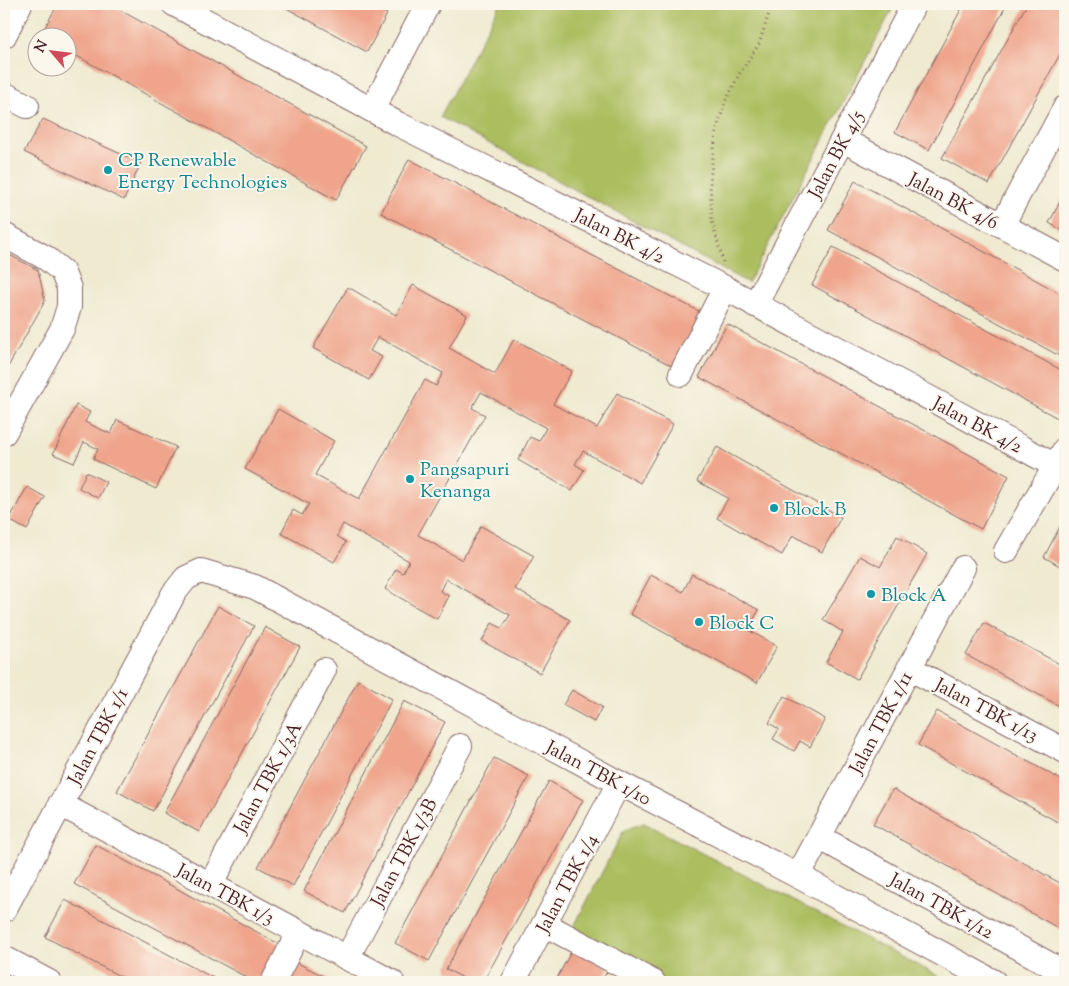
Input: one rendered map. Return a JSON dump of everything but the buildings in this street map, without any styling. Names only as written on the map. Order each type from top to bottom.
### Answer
[{"type":"street","points":[[4,36],[20,4]]},
{"type":"street","name":"Jalan BK 4/2","points":[[174,4],[372,110],[725,288],[1062,462]]},
{"type":"street","points":[[372,110],[428,4]]},
{"type":"street","name":"Jalan BK 4/5","points":[[755,305],[914,4]]},
{"type":"street","points":[[4,94],[27,106]]},
{"type":"street","points":[[1002,226],[1065,108]]},
{"type":"street","name":"Jalan BK 4/6","points":[[843,140],[1065,259]]},
{"type":"street","points":[[4,235],[46,258],[62,271],[69,288],[69,307],[62,329],[4,433]]},
{"type":"street","points":[[681,374],[725,288]]},
{"type":"street","points":[[1006,551],[1062,462]]},
{"type":"street","name":"Jalan TBK 1/11","points":[[798,876],[963,568]]},
{"type":"street","name":"Jalan TBK 1/10","points":[[201,571],[255,587],[994,982]]},
{"type":"street","name":"Jalan TBK 1/1","points":[[4,910],[174,593],[186,578],[201,571]]},
{"type":"street","name":"Jalan TBK 1/13","points":[[910,668],[1065,751]]},
{"type":"street","name":"Jalan TBK 1/3A","points":[[211,884],[324,670]]},
{"type":"street","name":"Jalan TBK 1/3B","points":[[346,958],[460,746]]},
{"type":"street","name":"Jalan TBK 1/4","points":[[513,982],[619,783]]},
{"type":"street","name":"Jalan TBK 1/3","points":[[60,804],[392,982]]},
{"type":"street","name":"Jalan TBK 1/12","points":[[819,837],[1054,967],[1065,971]]},
{"type":"street","points":[[544,924],[653,982]]},
{"type":"street","points":[[273,982],[299,932]]},
{"type":"street","points":[[4,958],[49,982]]},
{"type":"path","points":[[725,288],[725,271],[712,221],[710,180],[712,156],[725,102],[740,73],[759,44],[772,4]]},
{"type":"green space","points":[[500,4],[895,4],[748,283],[440,117]]},
{"type":"green space","points":[[644,823],[950,982],[658,982],[569,936],[624,830]]},
{"type":"place","name":"CP Renewable Energy Technologies","points":[[108,170]]},
{"type":"place","name":"Pangsapuri Kenanga","points":[[410,479]]},
{"type":"place","name":"Block B","points":[[774,508]]},
{"type":"place","name":"Block A","points":[[871,594]]},
{"type":"place","name":"Block C","points":[[699,622]]}]
